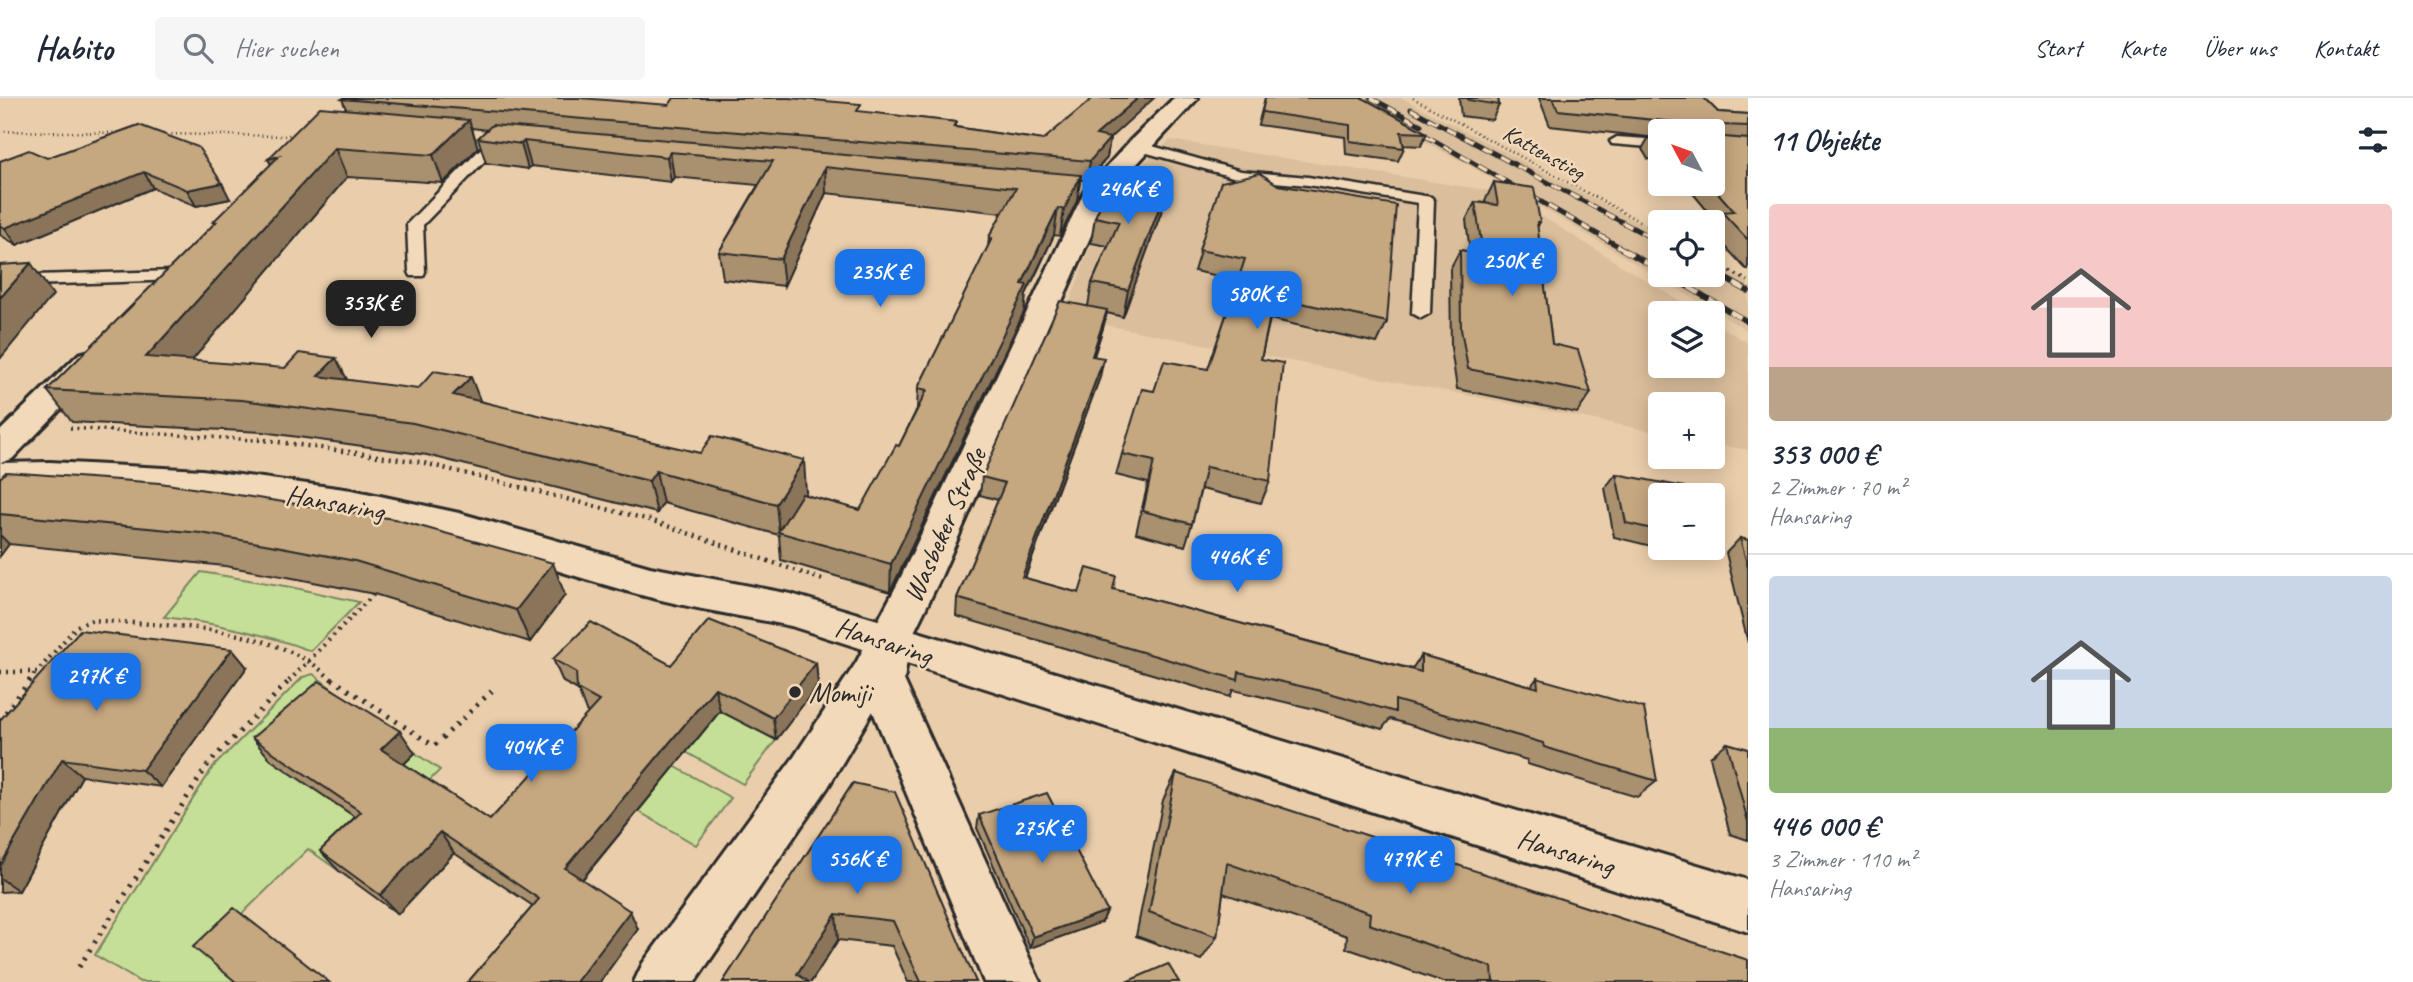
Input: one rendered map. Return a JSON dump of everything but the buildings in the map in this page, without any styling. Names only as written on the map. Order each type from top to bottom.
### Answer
[{"type":"street","name":"Wasbeker Straße","points":[[662,982],[811,772],[889,641],[1084,191],[1138,146],[1187,98]]},
{"type":"street","points":[[470,138],[524,142]]},
{"type":"street","points":[[145,305],[183,267]]},
{"type":"street","points":[[9,441],[106,344]]},
{"type":"street","name":"Hansaring","points":[[0,475],[78,475],[180,482],[293,494],[401,513],[497,537],[632,578],[791,610],[1748,906]]},
{"type":"street","points":[[889,641],[881,680],[1012,982]]},
{"type":"lane","points":[[417,272],[415,224],[497,140]]},
{"type":"lane","points":[[1618,141],[1648,143]]},
{"type":"lane","points":[[1138,146],[1240,176],[1308,181],[1426,200],[1421,313]]},
{"type":"lane","points":[[0,281],[183,267]]},
{"type":"path","name":"Kattenstieg","points":[[1413,98],[1648,226]]},
{"type":"path","points":[[0,131],[122,133]]},
{"type":"path","points":[[150,134],[285,136],[299,132]]},
{"type":"path","points":[[1725,269],[1748,281]]},
{"type":"path","points":[[9,441],[63,428],[255,439],[420,462],[650,520],[830,583]]},
{"type":"path","points":[[79,967],[209,764],[374,594]]},
{"type":"path","points":[[0,719],[77,626],[92,620],[204,629],[259,641],[308,661],[348,692],[434,746],[496,687]]},
{"type":"path","points":[[0,672],[37,672]]},
{"type":"shaded area","points":[[1346,98],[1402,98],[1648,227],[1648,271],[1504,185]]},
{"type":"shaded area","points":[[1170,140],[1504,193],[1648,282],[1648,287],[1657,287],[1680,301],[1648,301],[1648,378],[1725,378],[1725,329],[1748,343],[1748,450],[1725,446],[1725,392],[1648,392],[1648,430],[1064,317],[1110,193]]},
{"type":"shaded area","points":[[1725,269],[1748,281],[1748,331],[1725,317],[1725,301],[1698,301],[1674,287],[1725,287]]},
{"type":"green space","points":[[201,572],[359,602],[311,651],[239,629],[164,617]]},
{"type":"green space","points":[[313,674],[343,697],[272,760],[352,815],[415,753],[440,770],[339,871],[308,849],[242,914],[237,982],[140,982],[95,955],[213,767],[303,677]]},
{"type":"green space","points":[[720,711],[776,740],[743,784],[686,752]]},
{"type":"green space","points":[[674,766],[731,798],[696,845],[638,811]]},
{"type":"railway","points":[[1371,98],[1421,125]]},
{"type":"railway","points":[[1411,109],[1648,236]]},
{"type":"railway","points":[[1409,126],[1625,250]]},
{"type":"railway","points":[[1622,249],[1648,264]]},
{"type":"railway","points":[[1725,279],[1748,291]]},
{"type":"railway","points":[[1688,287],[1748,322]]},
{"type":"place","name":"Momiji","points":[[795,692]]}]
